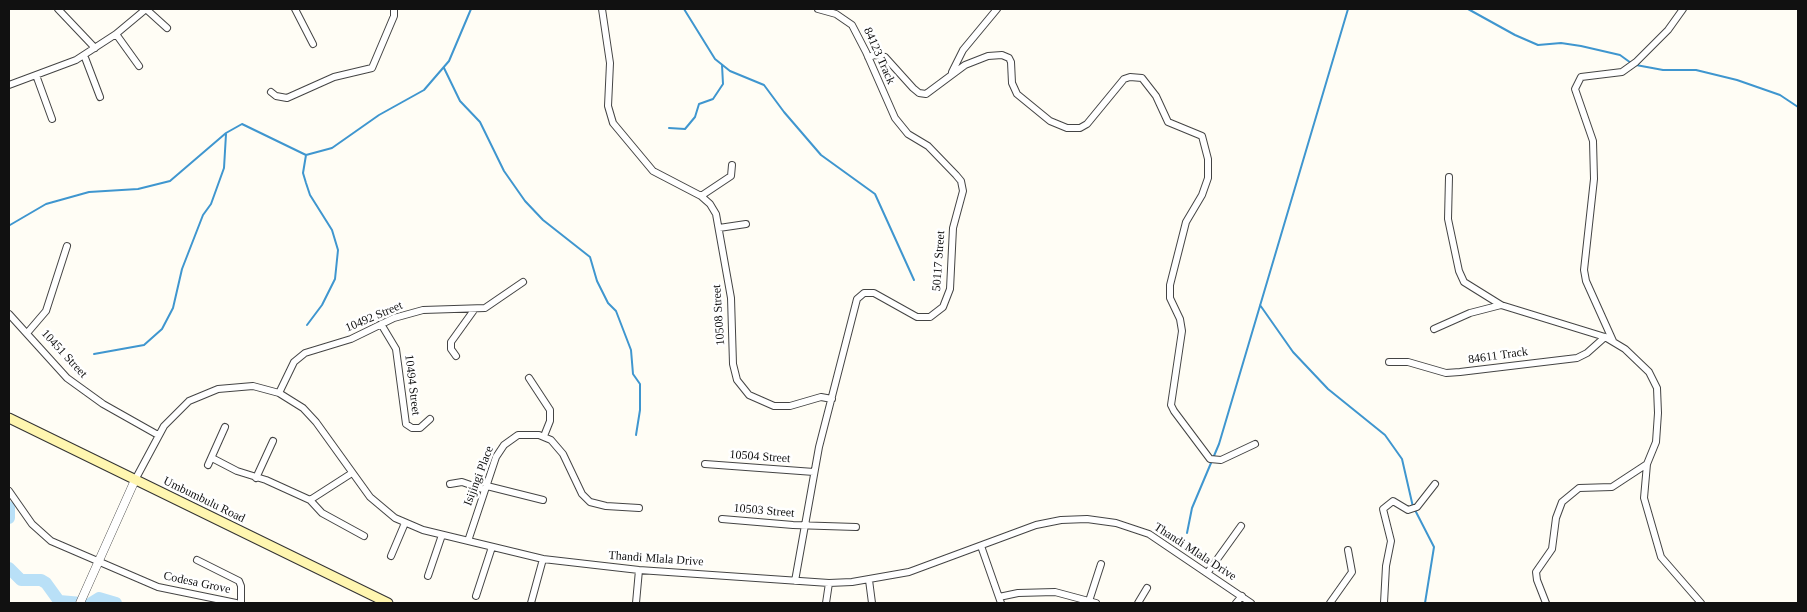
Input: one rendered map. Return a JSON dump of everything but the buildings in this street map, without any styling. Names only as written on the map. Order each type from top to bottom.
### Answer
[{"type":"main road","name":"Umbumbulu Road","points":[[9,418],[388,603]]},
{"type":"street","points":[[58,9],[95,48]]},
{"type":"street","points":[[9,85],[70,64],[116,34],[146,9],[167,28]]},
{"type":"street","points":[[295,9],[313,44]]},
{"type":"street","points":[[271,92],[276,96],[287,98],[334,77],[372,68],[394,16],[394,9]]},
{"type":"street","name":"10508 Street","points":[[602,9],[610,63],[608,106],[613,123],[653,171],[701,196],[713,209],[719,228],[732,310],[734,372],[741,387],[756,400],[774,406],[790,406],[821,397],[832,399]]},
{"type":"street","name":"84123 Track","points":[[818,9],[840,12],[852,26],[868,57],[888,105]]},
{"type":"street","points":[[952,72],[963,50],[997,9]]},
{"type":"street","points":[[1613,341],[1586,281],[1584,270],[1591,226],[1594,178],[1593,140],[1586,117],[1576,98],[1575,89],[1581,77],[1622,72],[1636,62],[1668,30],[1683,9]]},
{"type":"street","points":[[116,34],[139,66]]},
{"type":"street","points":[[868,57],[875,55],[885,58],[913,88],[922,94],[930,93],[952,72],[980,58],[997,54],[1006,56],[1011,62],[1012,83],[1017,94],[1050,121],[1060,126],[1074,129],[1087,124],[1124,79],[1130,77],[1142,78],[1156,96],[1168,122],[1203,138],[1208,158],[1208,178],[1202,195],[1186,222],[1170,284],[1170,298],[1180,319],[1182,331],[1171,405],[1210,459],[1221,460],[1255,444]]},
{"type":"street","points":[[84,55],[100,97]]},
{"type":"street","points":[[36,76],[52,119]]},
{"type":"street","name":"50117 Street","points":[[832,399],[856,304],[860,296],[864,293],[874,293],[912,316],[924,317],[934,315],[943,307],[950,289],[951,240],[962,197],[962,186],[956,175],[928,146],[908,134],[888,105]]},
{"type":"street","points":[[701,196],[731,176],[732,165]]},
{"type":"street","points":[[1449,177],[1448,219],[1461,276],[1469,286],[1501,305],[1605,337],[1635,357],[1649,372],[1657,388],[1658,414],[1656,442],[1648,464],[1644,498],[1661,557],[1701,603]]},
{"type":"street","points":[[719,228],[746,224]]},
{"type":"street","points":[[28,332],[46,311],[67,246]]},
{"type":"street","name":"10492 Street","points":[[279,393],[290,368],[298,357],[305,353],[351,339],[403,315],[433,308],[474,310],[491,305],[523,282]]},
{"type":"street","points":[[1434,329],[1470,313],[1501,305]]},
{"type":"street","points":[[456,356],[451,349],[451,342],[474,310]]},
{"type":"street","name":"10451 Street","points":[[9,314],[28,332],[67,378],[84,392],[158,435]]},
{"type":"street","name":"10494 Street","points":[[381,324],[396,349],[406,424],[420,428],[430,419]]},
{"type":"street","name":"84611 Track","points":[[1389,362],[1408,362],[1446,373],[1460,372],[1577,358],[1587,353],[1605,337]]},
{"type":"street","points":[[529,378],[550,410],[550,421],[544,436],[551,440],[563,454],[580,491],[587,500],[606,506],[639,508]]},
{"type":"street","name":"Thandi Mlala Drive","points":[[135,480],[158,435],[182,407],[207,392],[242,386],[264,388],[279,393],[296,403],[310,415],[376,504],[405,523],[442,535],[543,559],[639,570],[795,581],[829,583],[869,580],[909,572],[1050,522],[1079,518],[1104,520],[1149,534],[1208,572],[1251,603]]},
{"type":"street","points":[[795,581],[814,472],[832,399]]},
{"type":"street","points":[[208,465],[226,427]]},
{"type":"street","name":"Isijingi Place","points":[[468,541],[496,457],[507,441],[524,434],[544,436]]},
{"type":"street","points":[[256,478],[273,441]]},
{"type":"street","points":[[212,458],[237,471],[310,500],[322,513],[364,536]]},
{"type":"street","name":"10504 Street","points":[[705,464],[814,472]]},
{"type":"street","points":[[1546,603],[1537,580],[1536,572],[1552,548],[1556,518],[1562,502],[1579,488],[1612,488],[1648,464]]},
{"type":"street","points":[[310,500],[352,473]]},
{"type":"street","points":[[80,603],[135,480]]},
{"type":"street","points":[[450,484],[462,482],[543,500]]},
{"type":"street","points":[[1384,603],[1386,566],[1391,541],[1383,508],[1393,501],[1408,510],[1417,507],[1435,484]]},
{"type":"street","name":"Codesa Grove","points":[[9,491],[32,524],[44,536],[158,587],[236,603]]},
{"type":"street","name":"10503 Street","points":[[722,519],[804,526],[856,527]]},
{"type":"street","points":[[392,556],[405,523]]},
{"type":"street","points":[[1208,572],[1241,526]]},
{"type":"street","points":[[428,576],[442,535]]},
{"type":"street","points":[[980,546],[1000,600],[1044,592],[1093,602],[1101,564]]},
{"type":"street","points":[[476,596],[492,547]]},
{"type":"street","points":[[1330,603],[1352,572],[1348,550]]},
{"type":"street","points":[[531,603],[543,559]]},
{"type":"street","points":[[197,560],[239,581],[241,586],[241,603]]},
{"type":"street","points":[[636,603],[639,570]]},
{"type":"street","points":[[869,580],[872,603]]},
{"type":"street","points":[[826,603],[829,583]]},
{"type":"street","points":[[1138,603],[1146,588]]},
{"type":"street","points":[[1236,603],[1242,596]]},
{"type":"waterway","points":[[10,225],[46,204],[89,192],[138,189],[170,181],[226,133],[242,124],[306,155],[332,148],[379,115],[424,90],[449,61],[471,9]]},
{"type":"waterway","points":[[684,9],[715,59],[730,71],[764,85],[784,112],[821,155],[875,194],[914,280]]},
{"type":"waterway","points":[[1187,533],[1192,508],[1219,444],[1348,9]]},
{"type":"waterway","points":[[1468,9],[1515,35],[1538,45],[1561,43],[1581,46],[1620,55],[1631,63]]},
{"type":"waterway","points":[[669,128],[685,129],[695,117],[699,104],[713,99],[723,84],[722,65]]},
{"type":"waterway","points":[[1636,65],[1663,70],[1696,70],[1737,80],[1780,95],[1798,107]]},
{"type":"waterway","points":[[444,68],[460,101],[480,122],[504,171],[525,201],[543,220],[590,257],[597,281],[608,303],[616,311],[631,350],[633,374],[640,384],[640,410],[636,435]]},
{"type":"waterway","points":[[94,354],[144,345],[162,329],[173,308],[182,269],[203,215],[211,204],[224,168],[226,134]]},
{"type":"waterway","points":[[306,155],[303,173],[310,195],[332,230],[338,250],[335,279],[322,305],[307,325]]},
{"type":"waterway","points":[[1260,305],[1293,352],[1328,389],[1385,435],[1402,459],[1413,507]]},
{"type":"waterway","points":[[9,507],[9,518]]},
{"type":"waterway","points":[[1415,510],[1434,547],[1425,603]]},
{"type":"waterway","points":[[9,568],[21,580],[41,580],[46,583],[59,601],[82,603]]},
{"type":"waterway","points":[[91,603],[99,598],[116,603]]}]
